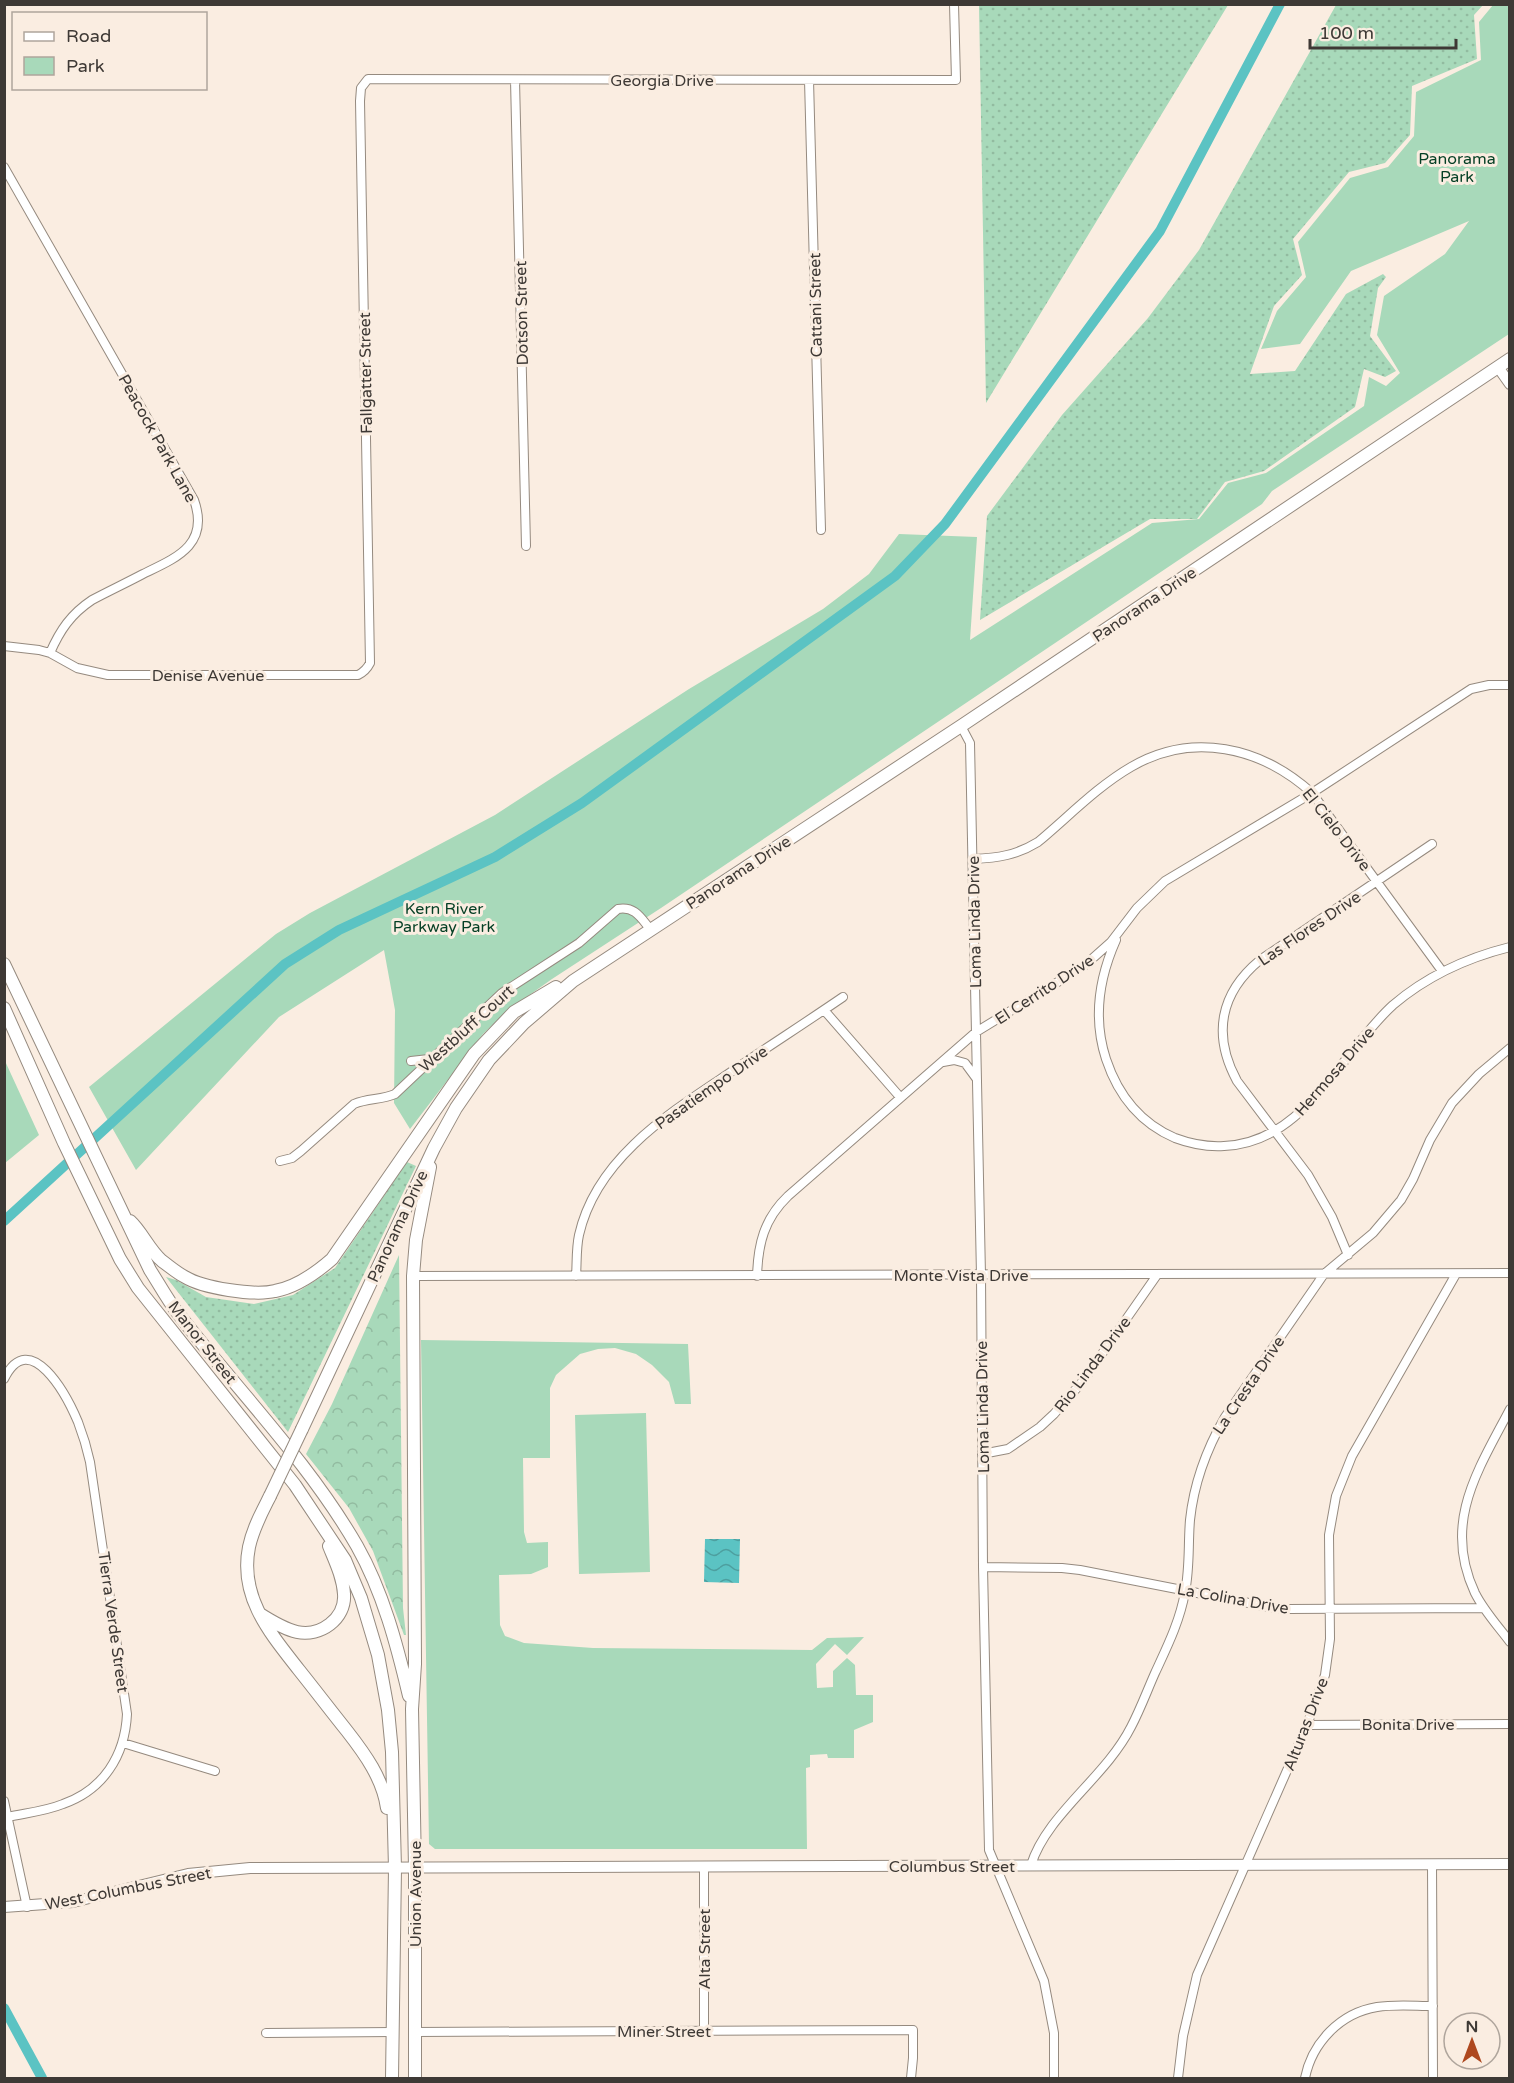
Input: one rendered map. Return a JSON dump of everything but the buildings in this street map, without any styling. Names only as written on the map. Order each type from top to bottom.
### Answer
[{"type":"main road","name":"Panorama Drive","points":[[394,1847],[385,1795],[376,1773],[356,1743],[269,1632],[258,1614],[248,1582],[249,1548],[270,1496],[434,1148],[456,1108],[489,1059],[524,1023],[568,985],[645,932],[962,726],[1509,359]]},
{"type":"main road","points":[[1498,367],[1509,384]]},
{"type":"main road","points":[[122,1213],[139,1229],[159,1259],[186,1278],[237,1292],[254,1293],[275,1292],[308,1278],[332,1259],[474,1054],[505,1020],[514,1012],[645,932]]},
{"type":"main road","name":"Manor Street","points":[[4,964],[150,1270],[176,1310],[317,1484],[358,1547],[374,1580],[389,1622],[412,1709]]},
{"type":"main road","name":"Manor Street","points":[[4,1008],[64,1143],[120,1259],[138,1288],[295,1485],[345,1560],[361,1598],[378,1655],[388,1710]]},
{"type":"main road","points":[[412,1709],[415,1665],[413,1276],[416,1240],[434,1148]]},
{"type":"main road","points":[[258,1614],[300,1633],[322,1630],[341,1612],[344,1596],[343,1582],[320,1523]]},
{"type":"main road","name":"Union Avenue","points":[[412,1709],[415,2079]]},
{"type":"main road","name":"Union Avenue","points":[[388,1710],[392,1752],[395,1868],[392,2079]]},
{"type":"main road","name":"Columbus Street","points":[[395,1868],[1509,1863]]},
{"type":"main road","name":"West Columbus Street","points":[[4,1907],[73,1902],[188,1874],[219,1869],[395,1868]]},
{"type":"street","name":"Georgia Drive","points":[[368,80],[956,80],[954,4]]},
{"type":"street","name":"Fallgatter Street","points":[[368,80],[361,88],[360,101],[370,663],[368,668]]},
{"type":"street","name":"Dotson Street","points":[[515,80],[526,546]]},
{"type":"street","name":"Cattani Street","points":[[809,80],[821,530]]},
{"type":"street","name":"Peacock Park Lane","points":[[4,167],[194,500],[198,519],[194,538],[183,553],[80,608],[60,631],[50,653]]},
{"type":"street","points":[[4,646],[50,653]]},
{"type":"street","name":"Denise Avenue","points":[[50,653],[77,668],[108,675],[358,675],[368,668]]},
{"type":"street","name":"El Cerrito Drive","points":[[757,1276],[759,1243],[770,1216],[780,1203],[976,1032],[1084,966],[1099,954],[1137,908],[1165,882],[1312,793],[1471,689],[1488,685],[1509,685]]},
{"type":"street","name":"Loma Linda Drive","points":[[962,726],[970,742],[973,859],[988,1850],[1044,1981],[1054,2033],[1054,2079]]},
{"type":"street","name":"El Cielo Drive","points":[[973,859],[996,858],[1025,850],[1038,842],[1117,776],[1151,757],[1170,751],[1209,747],[1248,754],[1283,770],[1312,793],[1442,971]]},
{"type":"street","name":"Las Flores Drive","points":[[1348,1255],[1320,1193],[1237,1081],[1227,1061],[1223,1023],[1231,995],[1238,982],[1260,960],[1432,844]]},
{"type":"street","name":"Westbluff Court","points":[[280,1161],[292,1158],[354,1104],[395,1094],[502,993],[579,943],[618,909],[625,908],[636,913],[645,932]]},
{"type":"street","name":"Hermosa Drive","points":[[1123,927],[1115,940],[1105,968],[1099,997],[1100,1036],[1107,1063],[1118,1087],[1126,1101],[1149,1124],[1164,1133],[1197,1144],[1231,1146],[1247,1143],[1276,1131],[1292,1120],[1374,1024],[1410,992],[1442,971],[1509,947]]},
{"type":"street","name":"Pasatiempo Drive","points":[[576,1276],[579,1235],[588,1209],[604,1181],[635,1143],[673,1110],[843,997]]},
{"type":"street","points":[[824,1010],[900,1097]]},
{"type":"street","name":"La Cresta Drive","points":[[1031,1865],[1046,1832],[1107,1765],[1132,1727],[1175,1627],[1186,1591],[1193,1500],[1205,1455],[1224,1417],[1324,1274],[1373,1233],[1401,1200],[1435,1130],[1452,1103],[1509,1047]]},
{"type":"street","points":[[411,1061],[430,1059]]},
{"type":"street","points":[[940,1063],[954,1060],[965,1063],[977,1079]]},
{"type":"street","name":"Monte Vista Drive","points":[[413,1276],[1509,1273]]},
{"type":"street","name":"Alturas Drive","points":[[1178,2079],[1185,2025],[1197,1976],[1213,1935],[1307,1725],[1325,1676],[1329,1648],[1329,1535],[1331,1517],[1343,1475],[1456,1274]]},
{"type":"street","name":"Rio Linda Drive","points":[[982,1454],[1008,1449],[1054,1414],[1083,1381],[1157,1275]]},
{"type":"street","name":"Tierra Verde Street","points":[[4,1379],[9,1369],[21,1361],[36,1361],[45,1368],[66,1397],[77,1420],[90,1462],[126,1703],[126,1729],[123,1743],[108,1772],[88,1792],[61,1805],[8,1817]]},
{"type":"street","points":[[1509,1409],[1473,1482],[1463,1517],[1462,1538],[1468,1577],[1484,1608],[1509,1642]]},
{"type":"street","name":"La Colina Drive","points":[[983,1567],[1080,1570],[1269,1607],[1484,1608]]},
{"type":"street","name":"Bonita Drive","points":[[1307,1725],[1509,1724]]},
{"type":"street","points":[[123,1743],[215,1771]]},
{"type":"street","points":[[4,1801],[27,1907]]},
{"type":"street","points":[[1432,1864],[1433,2079]]},
{"type":"street","name":"Alta Street","points":[[704,1867],[704,2031]]},
{"type":"street","points":[[1305,2079],[1317,2046],[1337,2025],[1350,2016],[1377,2007],[1433,2006]]},
{"type":"street","name":"Miner Street","points":[[415,2032],[914,2030],[910,2079]]},
{"type":"street","points":[[266,2033],[393,2032]]},
{"type":"green space","points":[[979,5],[1228,5],[986,403]]},
{"type":"green space","points":[[1336,5],[1483,5],[1474,15],[1477,59],[1412,86],[1410,135],[1385,163],[1349,172],[1293,239],[1302,275],[1274,306],[1250,374],[1295,371],[1346,294],[1383,274],[1386,277],[1378,288],[1370,336],[1396,371],[1385,377],[1364,369],[1355,407],[1264,471],[1225,482],[1197,519],[1150,519],[980,620],[987,516],[1062,415],[1148,318],[1199,250]]},
{"type":"green space","points":[[1493,5],[1509,5],[1509,334],[1272,491],[1262,504],[507,1011],[483,1034],[410,1129],[394,1103],[395,1010],[384,950],[279,1017],[136,1170],[89,1087],[276,934],[310,913],[495,815],[689,689],[823,609],[869,574],[899,534],[977,537],[970,640],[1152,523],[1199,519],[1228,483],[1266,473],[1364,406],[1369,377],[1386,386],[1400,373],[1377,335],[1384,296],[1445,254],[1469,221],[1351,271],[1300,344],[1261,349],[1277,311],[1306,277],[1298,242],[1350,178],[1388,167],[1414,136],[1416,92],[1481,60],[1479,22]]},
{"type":"green space","points":[[5,1061],[39,1135],[4,1163]]},
{"type":"green space","points":[[407,1162],[416,1166],[288,1432],[166,1277],[206,1297],[254,1304],[293,1295],[335,1268]]},
{"type":"green space","points":[[399,1255],[403,1608],[406,1635],[404,1635],[373,1551],[349,1508],[306,1454],[332,1404]]},
{"type":"green space","points":[[421,1340],[688,1344],[691,1404],[675,1404],[669,1382],[652,1365],[636,1354],[615,1348],[598,1349],[580,1354],[556,1375],[550,1388],[550,1458],[523,1458],[524,1532],[527,1543],[548,1542],[548,1567],[531,1574],[499,1575],[500,1625],[505,1636],[524,1643],[593,1648],[812,1650],[827,1638],[864,1637],[847,1655],[835,1644],[816,1664],[817,1688],[833,1687],[833,1671],[847,1658],[855,1665],[856,1695],[873,1695],[873,1722],[854,1730],[854,1758],[828,1758],[827,1754],[810,1755],[810,1767],[806,1768],[807,1849],[435,1849],[429,1844]]},
{"type":"green space","points":[[646,1413],[650,1572],[579,1574],[575,1415]]},
{"type":"water","points":[[705,1539],[740,1539],[739,1583],[704,1582]]},
{"type":"waterway","points":[[4,1221],[285,964],[339,930],[495,857],[582,803],[895,576],[945,524],[1160,231],[1280,4]]},
{"type":"waterway","points":[[4,2008],[42,2078]]},
{"type":"park label","name":"Panorama Park","points":[[1457,167]]},
{"type":"park label","name":"Kern River Parkway Park","points":[[444,917]]}]
